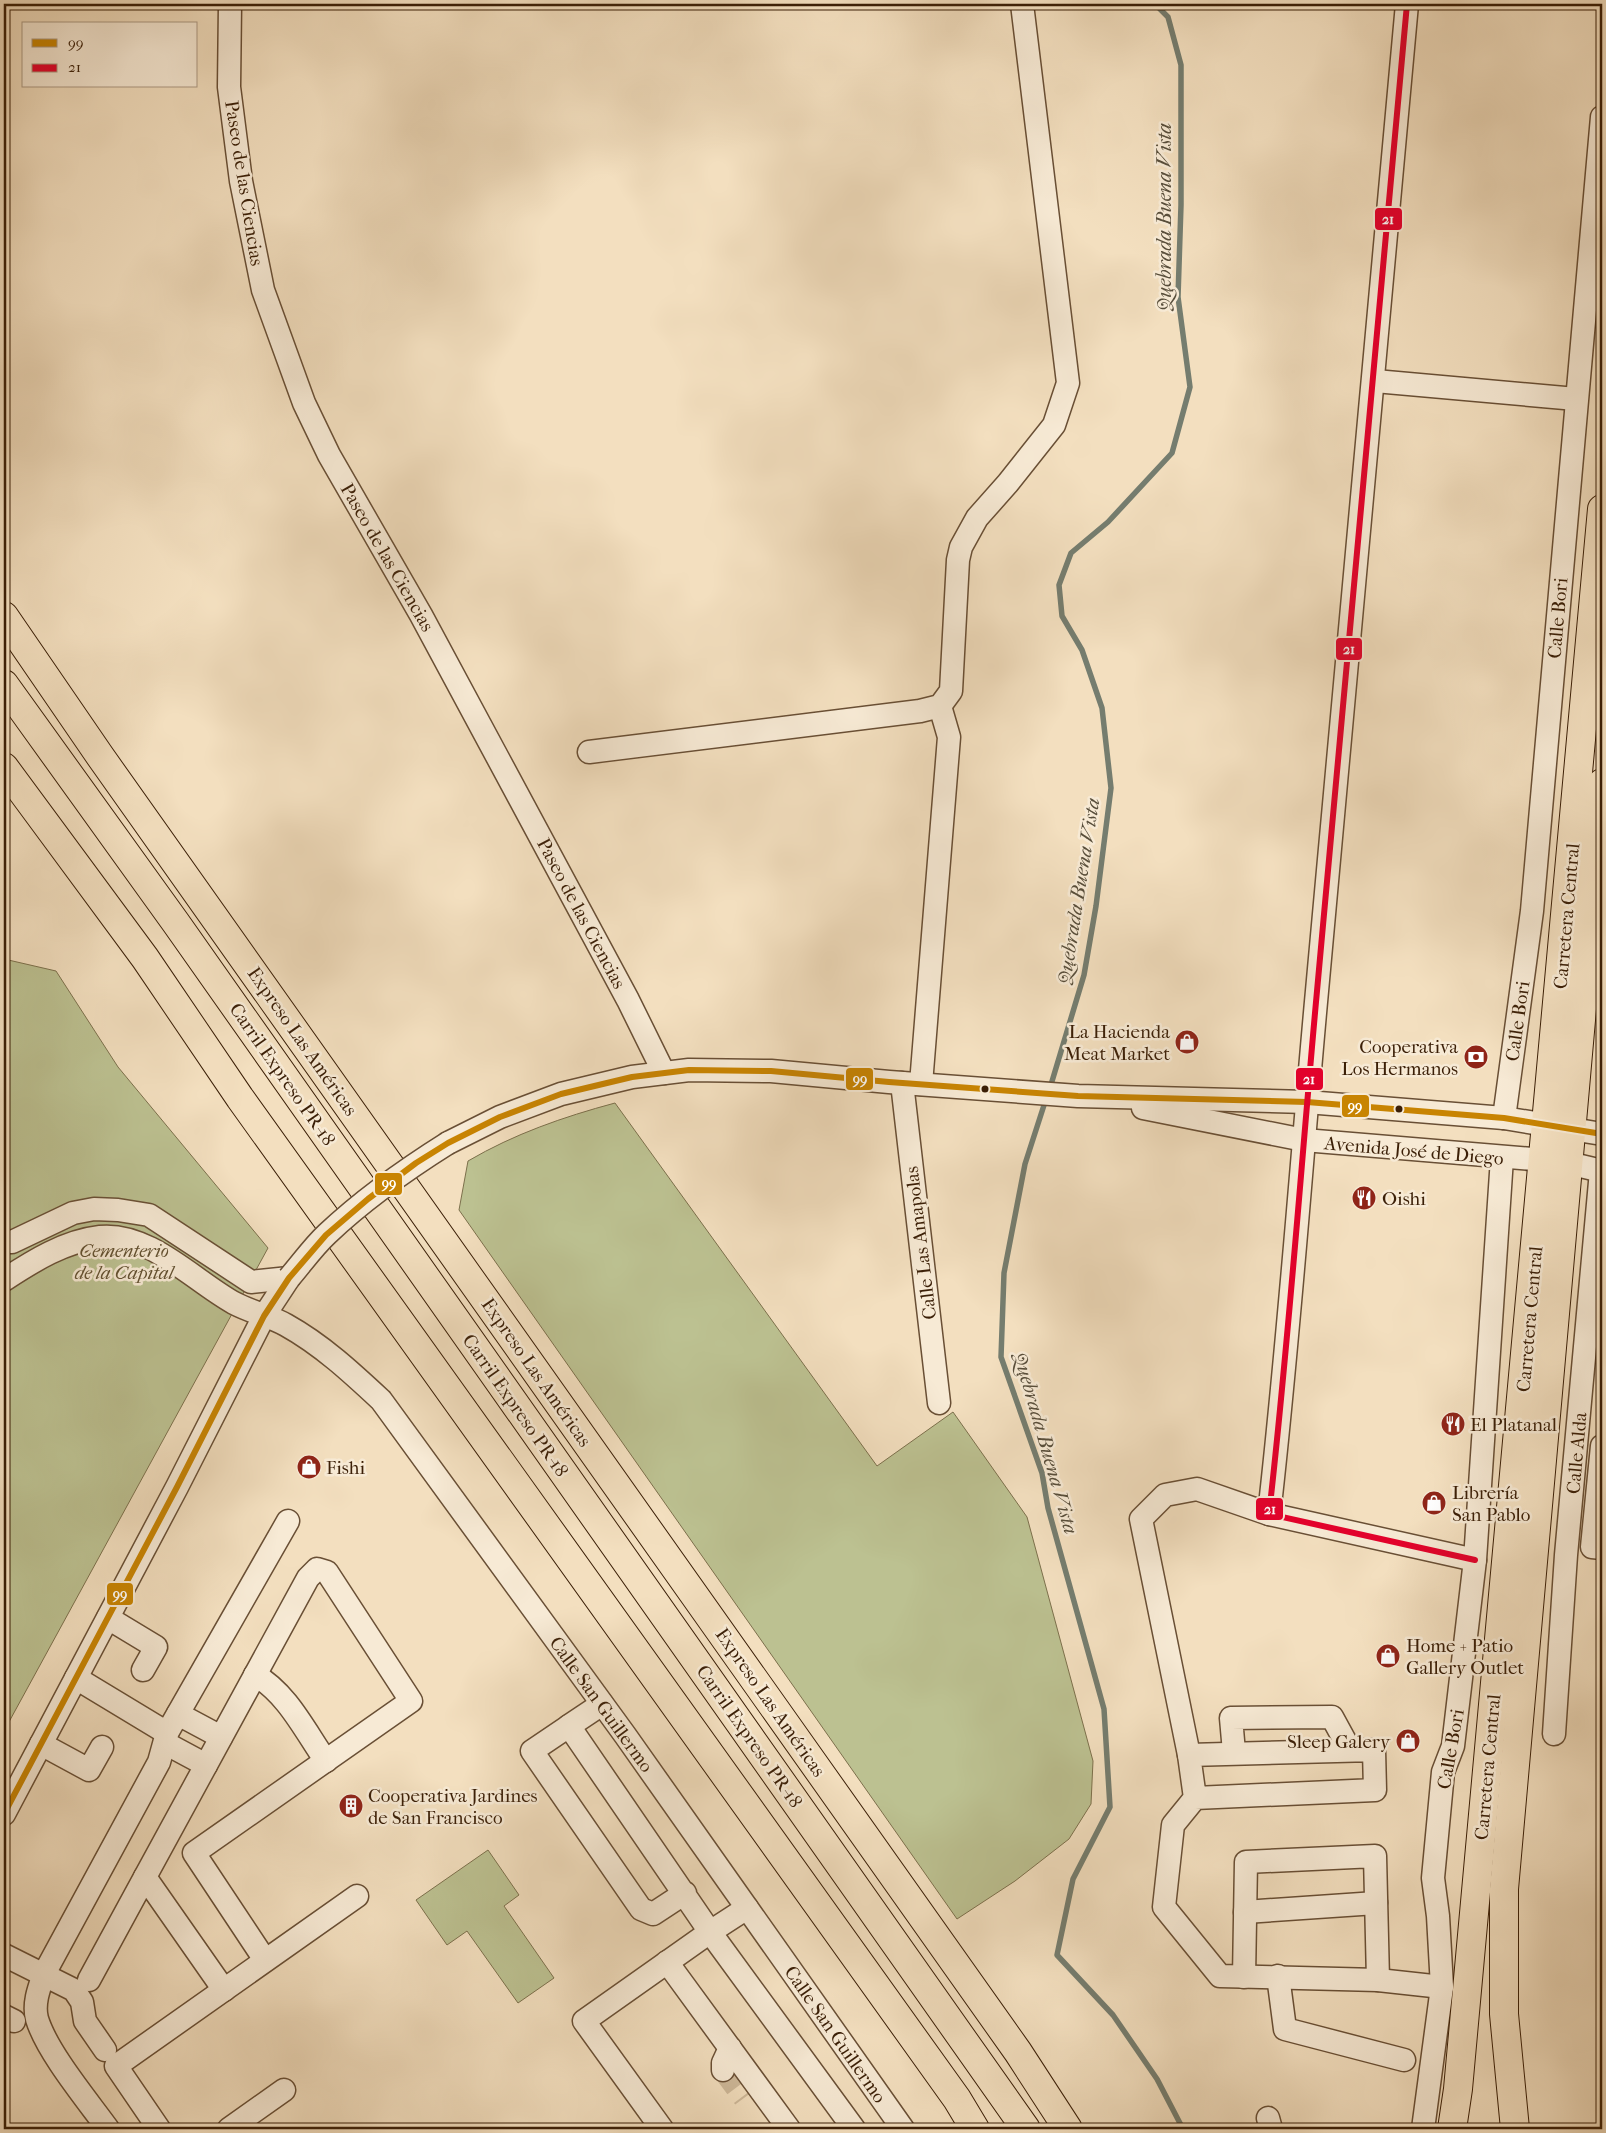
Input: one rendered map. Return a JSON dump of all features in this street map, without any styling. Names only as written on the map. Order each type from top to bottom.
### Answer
[{"type":"highway","name":"Carretera Central","points":[[1515,2129],[1504,2014],[1504,1888],[1602,509]]},
{"type":"highway","name":"Expreso Las Américas","points":[[4,616],[100,756],[1012,2043],[1068,2129]]},
{"type":"highway","name":"Carril Expreso PR-18","points":[[4,684],[188,939],[1026,2129]]},
{"type":"highway","points":[[4,767],[145,958],[240,1098],[951,2091],[975,2129]]},
{"type":"highway","name":"Carretera Central","points":[[1559,1127],[1602,784]]},
{"type":"highway","name":"Carretera Central","points":[[1452,2129],[1458,2089],[1556,1162]]},
{"type":"highway","points":[[1458,2089],[1465,2129]]},
{"type":"street","name":"Paseo de las Ciencias","points":[[230,4],[229,87],[241,181],[263,290],[304,403],[329,455],[426,623],[628,1000],[664,1073]]},
{"type":"street","points":[[589,752],[920,712],[940,706],[951,691],[958,560],[961,547],[977,518],[1054,425],[1068,383],[1022,4]]},
{"type":"street","points":[[1270,1514],[1284,1387],[1307,1102],[1375,381],[1408,4]]},
{"type":"street","name":"Calle Bori","points":[[1504,1118],[1532,911],[1602,118]]},
{"type":"street","points":[[1375,381],[1576,399]]},
{"type":"street","name":"Calle Las Amapolas","points":[[939,1403],[911,1084],[949,737],[940,706]]},
{"type":"street","name":"Avenida José de Diego","points":[[4,1814],[264,1316],[289,1278],[326,1235],[368,1198],[416,1163],[448,1143],[500,1117],[561,1094],[632,1077],[689,1070],[770,1071],[911,1084],[1078,1096],[1307,1102],[1504,1118],[1602,1134]]},
{"type":"street","name":"Avenida José de Diego","points":[[1078,1096],[1304,1140],[1556,1162],[1602,1171]]},
{"type":"street","name":"Calle Bori","points":[[1423,2129],[1442,1986],[1438,1916],[1433,1878],[1443,1772],[1453,1746],[1475,1560],[1502,1158]]},
{"type":"street","name":"Calle Alda","points":[[1554,1734],[1566,1555],[1602,1171]]},
{"type":"street","points":[[4,1242],[12,1242],[73,1213],[94,1209],[118,1210],[149,1215],[251,1282],[289,1278]]},
{"type":"street","name":"Calle San Guillermo","points":[[4,1280],[41,1256],[77,1243],[102,1237],[136,1241],[234,1303],[285,1324],[304,1336],[340,1362],[381,1400],[602,1704],[903,2129]]},
{"type":"street","points":[[1602,1446],[1592,1547],[1602,1548]]},
{"type":"street","points":[[1442,1986],[1378,1980],[1220,1976],[1164,1907],[1173,1825],[1195,1798],[1189,1755],[1141,1519],[1166,1494],[1197,1489],[1270,1514],[1475,1560]]},
{"type":"street","points":[[108,2129],[49,2045],[37,2018],[37,1994],[44,1974],[159,1762],[170,1730],[288,1521]]},
{"type":"street","points":[[89,1980],[308,1578],[317,1569],[327,1572],[411,1701],[194,1853],[265,1960]]},
{"type":"street","points":[[108,1618],[156,1646],[143,1670]]},
{"type":"street","points":[[255,1675],[270,1683],[283,1698],[326,1761]]},
{"type":"street","points":[[76,1678],[170,1730],[206,1765]]},
{"type":"street","points":[[602,1704],[532,1751],[641,1909],[653,1914],[685,1893]]},
{"type":"street","points":[[1234,1752],[1231,1718],[1332,1717],[1350,1750]]},
{"type":"street","points":[[569,1726],[710,1932],[854,2129]]},
{"type":"street","points":[[170,1730],[221,1736]]},
{"type":"street","points":[[41,1744],[89,1770],[102,1747]]},
{"type":"street","points":[[1189,1755],[1234,1752],[1374,1750],[1375,1790],[1195,1798]]},
{"type":"street","points":[[1244,1977],[1246,1862],[1375,1856],[1378,1980]]},
{"type":"street","points":[[144,1877],[224,1990]]},
{"type":"street","points":[[159,2129],[116,2066],[357,1896]]},
{"type":"street","points":[[1245,1912],[1376,1903]]},
{"type":"street","points":[[662,2129],[584,2021],[747,1908]]},
{"type":"street","points":[[4,1955],[74,1990],[82,2002],[85,2021],[105,2050]]},
{"type":"street","points":[[667,1962],[730,2048],[754,2097],[789,2129]]},
{"type":"street","points":[[1278,1976],[1285,2029],[1404,2060]]},
{"type":"street","points":[[723,2070],[723,2063],[730,2048]]},
{"type":"street","points":[[229,2129],[284,2090]]},
{"type":"green space","name":"Cementerio de la Capital","points":[[4,959],[56,971],[118,1067],[268,1248],[4,1731]]},
{"type":"green space","points":[[615,1103],[877,1466],[953,1412],[1027,1517],[1093,1761],[1091,1804],[1069,1839],[1015,1881],[957,1919],[459,1210],[468,1161],[485,1151],[539,1127]]},
{"type":"green space","points":[[488,1850],[519,1895],[504,1906],[554,1978],[518,2003],[467,1931],[447,1945],[416,1900]]},
{"type":"waterway","name":"Quebrada Buena Vista","points":[[1050,1088],[1084,975],[1096,906],[1111,788],[1102,708],[1082,650],[1062,616],[1059,585],[1071,553],[1108,522],[1172,453],[1190,387],[1178,297],[1181,205],[1181,65],[1168,17],[1155,4]]},
{"type":"waterway","name":"Quebrada Buena Vista","points":[[1046,1099],[1025,1164],[1004,1273],[1001,1357],[1042,1473],[1048,1508],[1104,1709],[1110,1807],[1073,1879],[1057,1955],[1113,2015],[1157,2079],[1183,2129]]},
{"type":"tunnel","points":[[723,2070],[744,2098]]},
{"type":"transit line","name":"21","points":[[1407,4],[1289,1318],[1269,1514],[1475,1560]]},
{"type":"transit line","name":"99","points":[[4,1814],[177,1487],[264,1316],[289,1278],[326,1235],[368,1199],[416,1163],[448,1143],[500,1117],[561,1094],[632,1077],[689,1070],[771,1071],[1078,1096],[1307,1102],[1504,1118],[1602,1134]]},
{"type":"place","name":"La Hacienda Meat Market","points":[[1187,1042]]},
{"type":"place","name":"Cooperativa Los Hermanos","points":[[1476,1057]]},
{"type":"place","name":"Oishi","points":[[1364,1198]]},
{"type":"place","name":"El Platanal","points":[[1453,1424]]},
{"type":"place","name":"Fishi","points":[[309,1467]]},
{"type":"place","name":"Librería San Pablo","points":[[1434,1503]]},
{"type":"place","name":"Home + Patio Gallery Outlet","points":[[1388,1656]]},
{"type":"place","name":"Sleep Galery","points":[[1408,1741]]},
{"type":"place","name":"Cooperativa Jardines de San Francisco","points":[[351,1806]]}]
